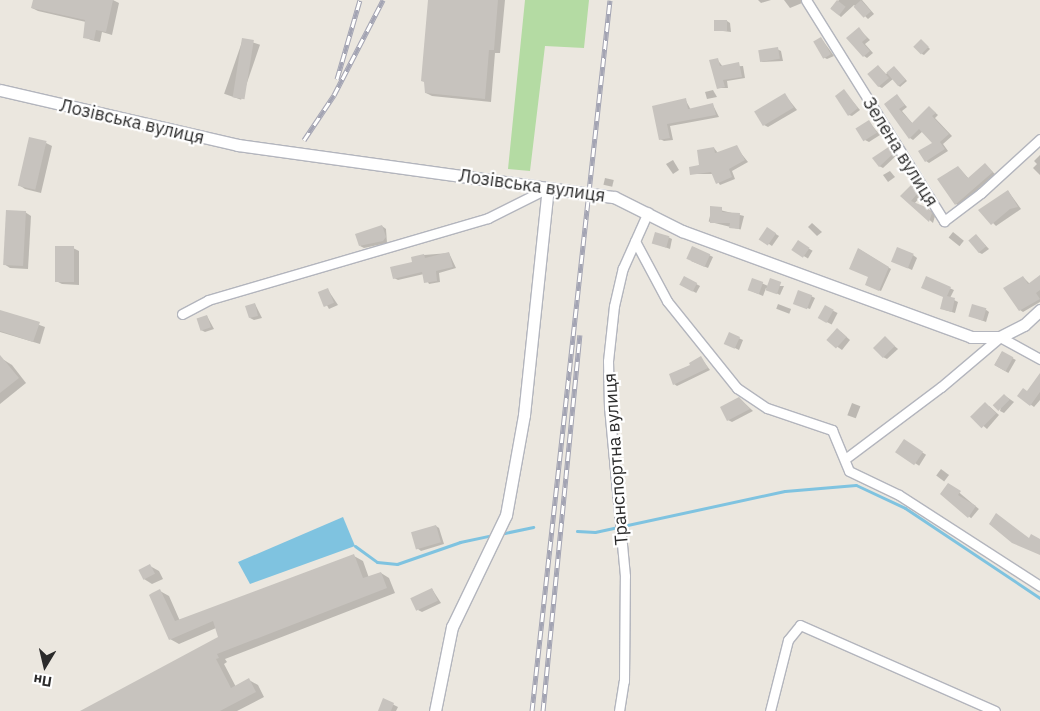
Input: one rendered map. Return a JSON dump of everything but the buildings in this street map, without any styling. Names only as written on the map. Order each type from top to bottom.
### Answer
[{"type":"main road","name":"Лозівська вулиця","points":[[0,90],[238,145],[614,197],[712,243],[971,337],[1000,337]]},
{"type":"main road","points":[[435,711],[452,627],[501,526],[524,415],[548,188]]},
{"type":"main road","points":[[1000,337],[1024,325],[1040,310]]},
{"type":"street","name":"Зелена вулиця","points":[[806,0],[944,221],[981,193],[1040,139]]},
{"type":"street","points":[[182,314],[208,300],[488,218],[548,188]]},
{"type":"street","name":"Транспортна вулиця","points":[[619,711],[624,681],[624,576],[609,408],[608,361],[614,306],[623,268],[648,212]]},
{"type":"street","points":[[635,242],[667,301],[737,388],[766,408],[832,430],[849,471],[915,505],[1040,586]]},
{"type":"street","points":[[845,460],[941,387],[1000,337]]},
{"type":"street","name":"Лозівська вулиця","points":[[1000,337],[1040,358]]},
{"type":"street","points":[[770,711],[788,640],[794,630],[805,626],[995,711]]},
{"type":"green space","points":[[525,0],[589,0],[584,48],[545,46],[530,171],[508,169]]},
{"type":"water","points":[[343,517],[355,546],[250,584],[238,562]]},
{"type":"waterway","points":[[577,531],[595,532],[785,491],[856,485],[905,508],[1040,598]]},
{"type":"waterway","points":[[500,534],[533,527]]},
{"type":"waterway","points":[[355,546],[377,562],[397,564],[460,542],[492,535]]},
{"type":"railway","points":[[337,79],[360,0]]},
{"type":"railway","points":[[304,140],[334,95],[383,0]]},
{"type":"railway","points":[[532,711],[610,0]]},
{"type":"railway","points":[[543,711],[580,335]]}]
